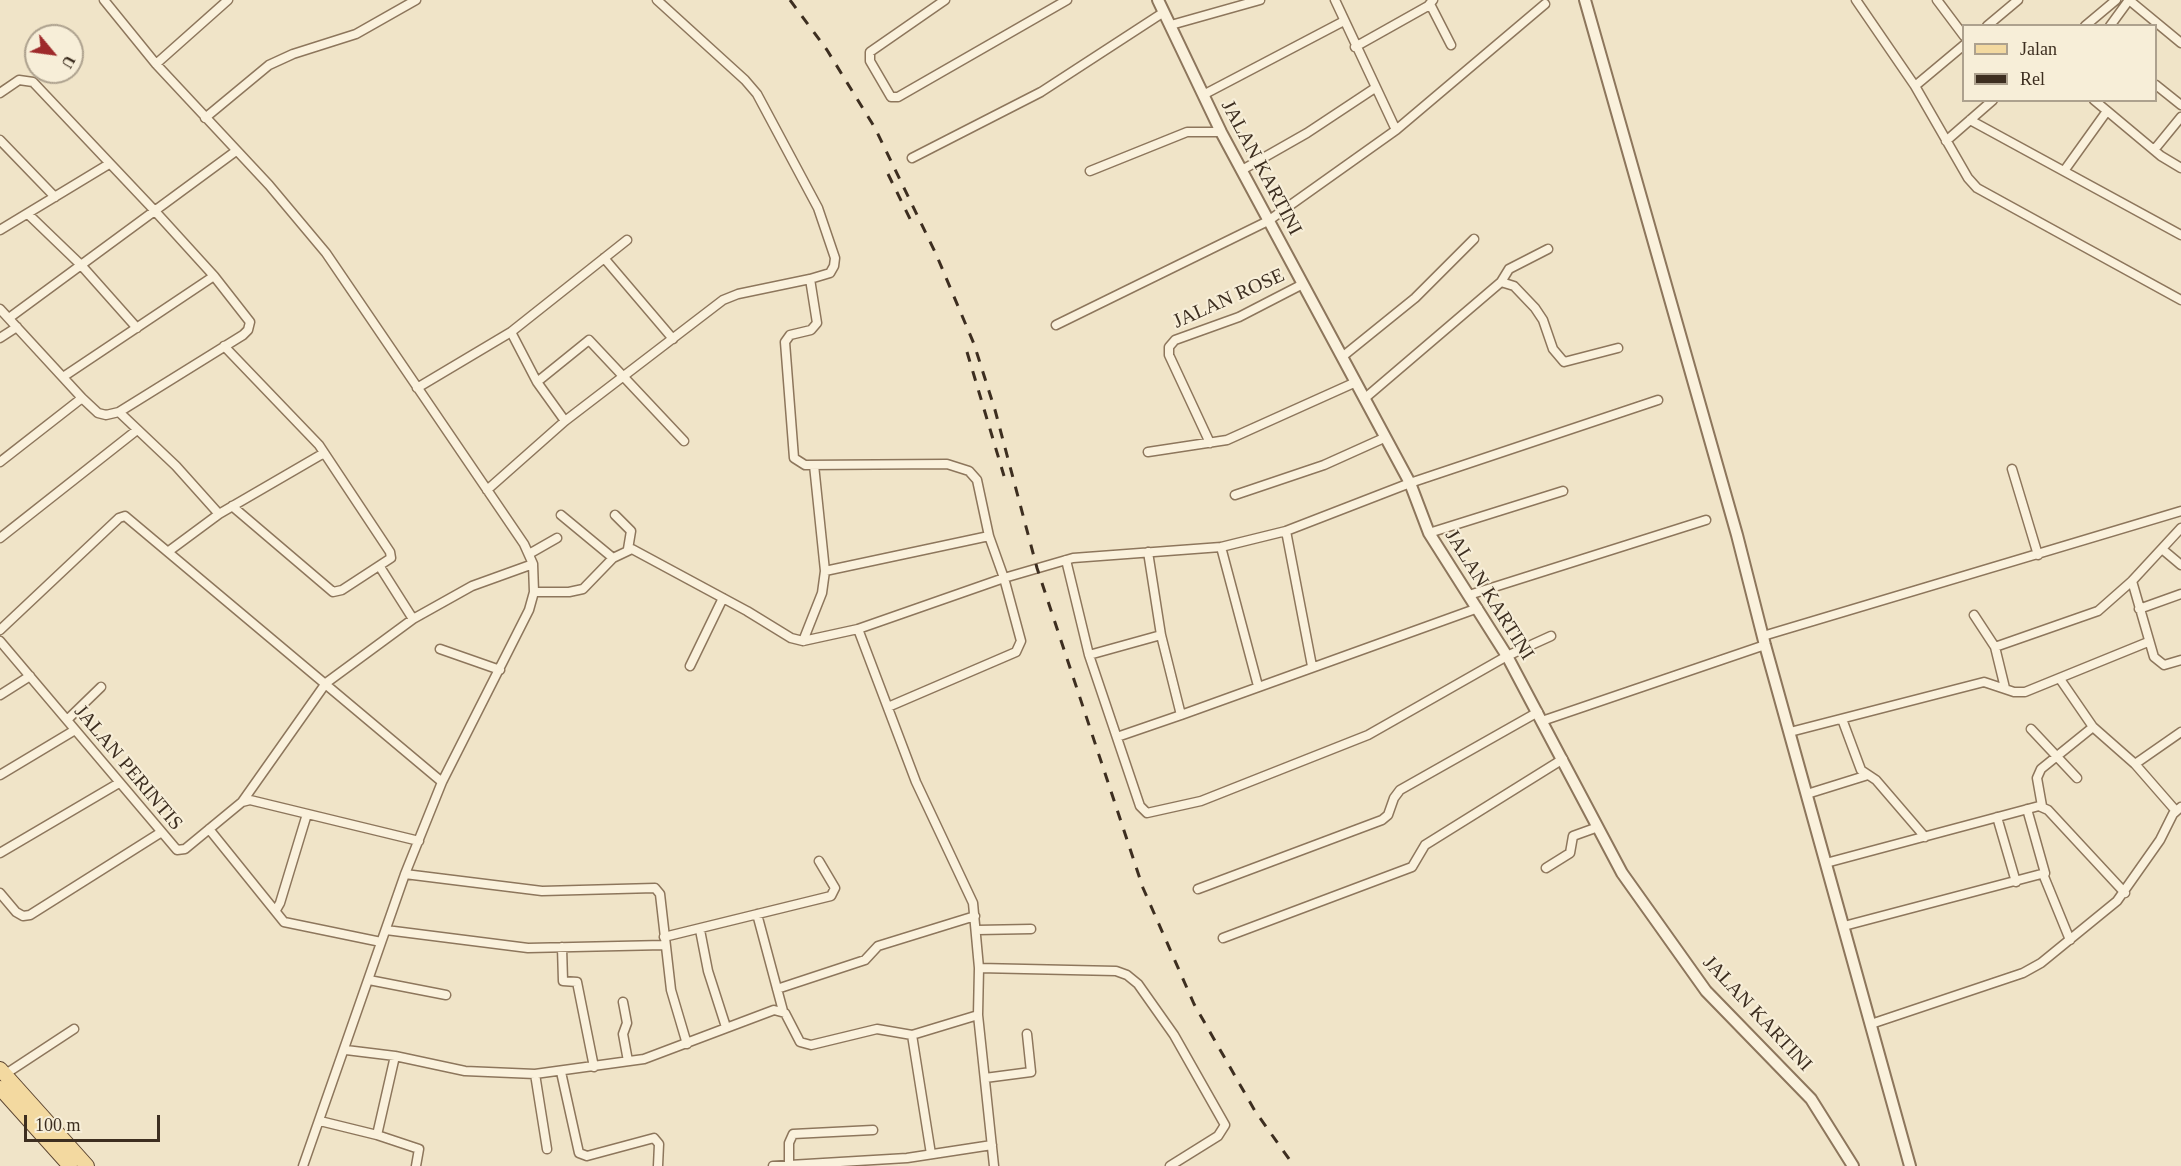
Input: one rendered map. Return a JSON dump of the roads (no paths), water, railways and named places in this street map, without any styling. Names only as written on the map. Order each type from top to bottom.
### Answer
[{"type":"main road","points":[[2,1072],[87,1166]]},
{"type":"main road","points":[[0,1088],[70,1166]]},
{"type":"street","points":[[104,0],[156,64],[269,185],[326,253],[487,490],[529,554],[533,564],[534,592],[529,610],[442,782],[405,874],[346,1050],[303,1166]]},
{"type":"street","points":[[156,64],[228,0]]},
{"type":"street","points":[[205,118],[274,62],[356,34],[417,0]]},
{"type":"street","points":[[487,490],[565,421],[730,296],[830,273],[835,258],[818,208],[757,94],[745,80],[657,0]]},
{"type":"street","points":[[945,0],[870,51],[870,61],[891,97],[898,98],[1067,0]]},
{"type":"street","name":"JALAN KARTINI","points":[[1159,0],[1221,132],[1301,285],[1410,483],[1429,533],[1507,656],[1627,881],[1700,984],[1802,1087],[1853,1166]]},
{"type":"street","points":[[1171,26],[1260,0]]},
{"type":"street","points":[[1335,0],[1355,47],[1396,130]]},
{"type":"street","points":[[1586,0],[1737,535],[1910,1166]]},
{"type":"street","points":[[1856,0],[1915,86],[1946,141],[1977,188],[2181,300]]},
{"type":"street","points":[[1937,0],[1962,33]]},
{"type":"street","points":[[1989,24],[2018,0]]},
{"type":"street","points":[[2087,24],[2116,0]]},
{"type":"street","points":[[2111,24],[2129,0],[2181,43]]},
{"type":"street","points":[[1355,47],[1431,2],[1451,45]]},
{"type":"street","points":[[1056,325],[1268,221],[1396,130],[1545,4]]},
{"type":"street","points":[[912,158],[1041,92],[1164,12]]},
{"type":"street","points":[[1203,95],[1344,21]]},
{"type":"street","points":[[1915,86],[1962,47]]},
{"type":"street","points":[[0,93],[19,80],[33,82],[214,276],[250,322],[246,333],[119,412],[106,415],[98,413],[82,398],[0,309]]},
{"type":"street","points":[[2157,87],[2181,105]]},
{"type":"street","points":[[1242,170],[1307,133],[1375,88]]},
{"type":"street","points":[[1946,141],[1991,102]]},
{"type":"street","points":[[2096,102],[2154,150],[2181,168]]},
{"type":"street","points":[[2064,171],[2107,111]]},
{"type":"street","points":[[2154,150],[2181,117]]},
{"type":"street","points":[[1970,120],[2181,235]]},
{"type":"street","points":[[1090,171],[1187,132],[1221,132]]},
{"type":"street","points":[[0,140],[55,197]]},
{"type":"street","points":[[9,318],[236,151]]},
{"type":"street","points":[[0,230],[109,164]]},
{"type":"street","points":[[28,213],[81,265],[137,328]]},
{"type":"street","points":[[1342,357],[1415,298],[1474,239]]},
{"type":"street","points":[[417,388],[511,332],[627,240]]},
{"type":"street","points":[[1364,399],[1501,282],[1509,269],[1548,249]]},
{"type":"street","points":[[604,258],[673,339]]},
{"type":"street","points":[[63,376],[214,276]]},
{"type":"street","points":[[810,279],[817,323],[811,330],[788,336],[785,342],[791,453],[798,463],[814,465],[947,464],[961,467],[977,480],[989,536],[1005,578],[1021,641],[1016,651],[888,707]]},
{"type":"street","points":[[1501,282],[1514,286],[1535,308],[1543,320],[1559,359],[1564,362],[1618,348]]},
{"type":"street","name":"JALAN ROSE","points":[[1209,443],[1170,358],[1169,347],[1175,340],[1239,317],[1301,285]]},
{"type":"street","points":[[0,338],[17,327]]},
{"type":"street","points":[[511,332],[537,382],[565,421]]},
{"type":"street","points":[[537,382],[590,340],[684,441]]},
{"type":"street","points":[[224,346],[324,453],[390,552],[390,559],[340,592],[331,592],[232,506]]},
{"type":"street","points":[[1148,452],[1227,440],[1356,382]]},
{"type":"street","points":[[0,462],[82,398]]},
{"type":"street","points":[[534,592],[569,592],[583,589],[613,558],[628,549],[639,551],[791,638],[803,641],[858,629],[1005,578],[1083,556],[1221,547],[1286,531],[1410,483],[1658,400]]},
{"type":"street","points":[[119,412],[219,514]]},
{"type":"street","points":[[0,538],[137,430]]},
{"type":"street","points":[[1235,495],[1324,465],[1384,438]]},
{"type":"street","points":[[169,551],[219,514],[324,453]]},
{"type":"street","points":[[803,641],[822,592],[825,571],[814,465]]},
{"type":"street","points":[[2012,469],[2038,555]]},
{"type":"street","points":[[1429,533],[1563,491]]},
{"type":"street","points":[[1198,889],[1382,820],[1388,815],[1394,798],[1400,790],[1540,716],[1764,640],[2181,512]]},
{"type":"street","points":[[561,515],[613,558]]},
{"type":"street","points":[[615,515],[631,531],[628,549]]},
{"type":"street","points":[[0,630],[119,518],[125,516],[442,782]]},
{"type":"street","points":[[1469,595],[1706,520]]},
{"type":"street","points":[[1995,647],[2098,611],[2132,581],[2181,528]]},
{"type":"street","points":[[1286,531],[1312,666]]},
{"type":"street","points":[[825,571],[989,536]]},
{"type":"street","points":[[529,554],[557,538]]},
{"type":"street","points":[[1221,547],[1258,686]]},
{"type":"street","points":[[2162,549],[2181,565]]},
{"type":"street","points":[[1148,552],[1161,635],[1181,715]]},
{"type":"street","points":[[1066,560],[1089,655],[1140,806],[1144,812],[1150,813],[1201,801],[1382,729],[1507,656],[1551,636]]},
{"type":"street","name":"JALAN PERINTIS","points":[[0,641],[160,833],[174,849],[182,850],[242,802],[326,683],[413,619],[472,586],[533,564]]},
{"type":"street","points":[[380,567],[413,619]]},
{"type":"street","points":[[2132,581],[2154,657],[2167,665],[2181,660]]},
{"type":"street","points":[[2139,609],[2181,594]]},
{"type":"street","points":[[690,666],[723,598]]},
{"type":"street","points":[[1117,737],[1478,608]]},
{"type":"street","points":[[1974,615],[1995,647],[2005,688]]},
{"type":"street","points":[[858,629],[916,782],[969,892],[977,930],[978,1016],[994,1166]]},
{"type":"street","points":[[1089,655],[1161,635]]},
{"type":"street","points":[[1790,732],[1984,682],[2025,692],[2148,642]]},
{"type":"street","points":[[440,649],[500,670]]},
{"type":"street","points":[[0,695],[30,676]]},
{"type":"street","points":[[1870,1024],[2023,973],[2041,963],[2110,909],[2125,893],[2178,809],[2135,764],[2093,727],[2060,679]]},
{"type":"street","points":[[67,720],[101,687]]},
{"type":"street","points":[[1842,719],[1859,766],[1876,780],[1924,837]]},
{"type":"street","points":[[2093,727],[2042,769],[2037,778],[2043,806],[2125,893]]},
{"type":"street","points":[[2031,729],[2077,778]]},
{"type":"street","points":[[0,776],[75,730]]},
{"type":"street","points":[[2135,764],[2181,732]]},
{"type":"street","points":[[1223,938],[1412,867],[1425,845],[1563,759]]},
{"type":"street","points":[[1807,794],[1868,775]]},
{"type":"street","points":[[0,853],[119,783]]},
{"type":"street","points":[[242,802],[255,801],[419,841]]},
{"type":"street","points":[[1826,863],[2043,806]]},
{"type":"street","points":[[2027,809],[2045,873],[2043,874],[2070,940]]},
{"type":"street","points":[[276,910],[307,814]]},
{"type":"street","points":[[1997,817],[2016,882]]},
{"type":"street","points":[[1546,868],[1570,853],[1573,836],[1598,827]]},
{"type":"street","points":[[209,829],[286,923],[381,942]]},
{"type":"street","points":[[0,892],[16,912],[23,916],[30,915],[160,833]]},
{"type":"street","points":[[386,930],[517,947],[562,947],[664,941],[833,895],[835,888],[819,861]]},
{"type":"street","points":[[405,874],[549,891],[655,888],[660,894],[671,990],[687,1044]]},
{"type":"street","points":[[1844,926],[2043,874]]},
{"type":"street","points":[[757,914],[783,1011],[797,1037],[807,1045],[877,1029],[912,1035],[978,1016]]},
{"type":"street","points":[[777,989],[865,960],[878,946],[975,916]]},
{"type":"street","points":[[977,930],[1031,929]]},
{"type":"street","points":[[700,930],[708,971],[726,1027]]},
{"type":"street","points":[[562,947],[563,981],[577,982],[594,1067]]},
{"type":"street","points":[[979,968],[1116,971],[1132,978],[1174,1035],[1225,1125],[1218,1136],[1170,1166]]},
{"type":"street","points":[[369,980],[446,996]]},
{"type":"street","points":[[623,1002],[627,1023],[624,1036],[628,1061]]},
{"type":"street","points":[[346,1050],[395,1056],[465,1071],[535,1074],[561,1072],[628,1061],[687,1044],[774,1010],[783,1011]]},
{"type":"street","points":[[2,1072],[74,1029]]},
{"type":"street","points":[[985,1078],[1030,1072],[1027,1034]]},
{"type":"street","points":[[912,1035],[931,1154]]},
{"type":"street","points":[[377,1135],[395,1056]]},
{"type":"street","points":[[561,1072],[579,1153],[587,1156],[652,1138],[659,1144],[658,1166]]},
{"type":"street","points":[[535,1074],[547,1149]]},
{"type":"street","points":[[320,1121],[377,1135],[419,1149],[416,1166]]},
{"type":"street","points":[[789,1165],[789,1143],[793,1134],[873,1130]]},
{"type":"street","points":[[773,1166],[813,1165],[931,1154],[992,1145]]},
{"type":"railway","points":[[790,0],[827,50],[875,128],[936,254],[974,344],[995,410],[1037,568],[1143,888],[1194,1004],[1255,1111],[1294,1166]]},
{"type":"railway","points":[[888,174],[913,225]]},
{"type":"railway","points":[[967,352],[1004,476]]}]
